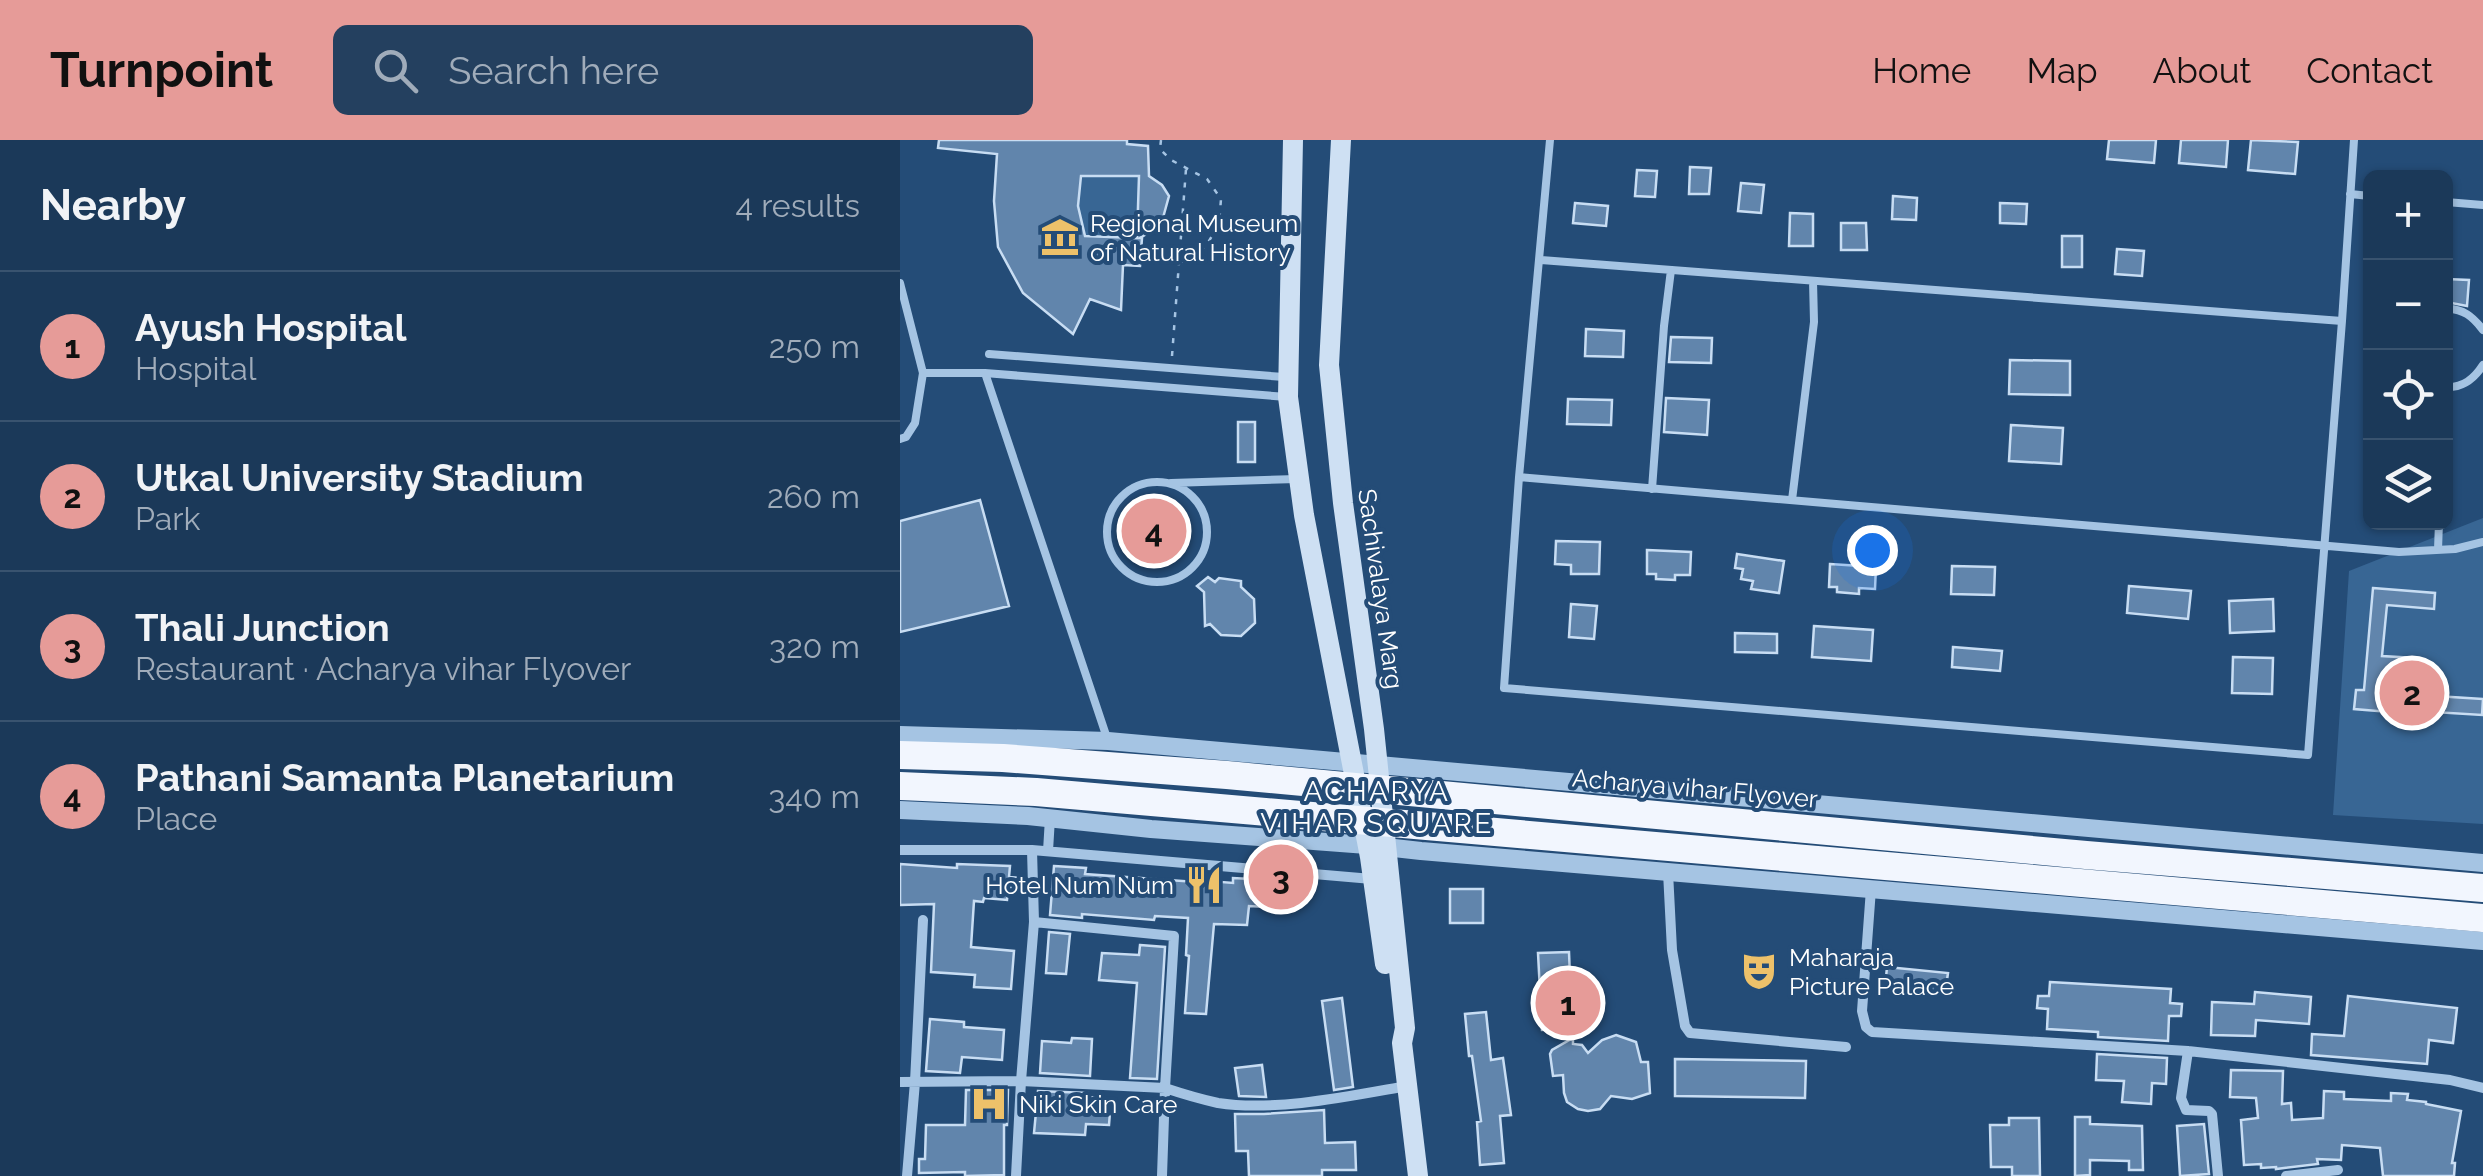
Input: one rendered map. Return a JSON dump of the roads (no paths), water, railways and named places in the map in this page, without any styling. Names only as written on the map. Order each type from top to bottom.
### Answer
[{"type":"highway","name":"Acharya vihar Flyover","points":[[900,755],[1003,758],[1227,775],[2483,888]]},
{"type":"highway","points":[[900,786],[1036,792],[2483,918]]},
{"type":"main road","points":[[1293,140],[1288,387],[1299,479],[1350,763],[1377,846]]},
{"type":"main road","name":"Sachivalaya Marg","points":[[1341,140],[1329,365],[1378,764],[1377,846],[1372,879],[1396,1032],[1402,1043]]},
{"type":"main road","name":"Sachivalaya Marg","points":[[1377,846],[1405,1028],[1402,1043],[1418,1176]]},
{"type":"street","points":[[900,734],[1108,742],[1378,764],[2483,863]]},
{"type":"street","points":[[1280,838],[1294,833],[1301,824],[1311,778],[1310,759]]},
{"type":"street","points":[[1414,769],[1430,836],[1438,853]]},
{"type":"street","points":[[900,810],[1050,818],[2483,941]]},
{"type":"street","points":[[1048,851],[1050,818]]},
{"type":"street","points":[[900,850],[1032,850],[1372,879]]},
{"type":"street","points":[[1016,1176],[1034,922],[1032,850]]},
{"type":"street","points":[[1668,872],[1672,950],[1685,1026],[1690,1033],[1846,1047]]},
{"type":"street","points":[[1871,889],[1862,1011],[1866,1027],[1872,1032],[2188,1051],[2450,1080],[2483,1088]]},
{"type":"street","points":[[907,1176],[922,920]]},
{"type":"street","points":[[1034,922],[1174,936],[1162,1176]]},
{"type":"street","points":[[2188,1051],[2182,1102],[2186,1110],[2211,1112],[2218,1176]]},
{"type":"street","points":[[900,1082],[1020,1081],[1165,1088],[1222,1103],[1258,1105],[1407,1086]]},
{"type":"street","points":[[2286,1176],[2338,1170]]},
{"type":"lane","points":[[1550,140],[1504,688],[2308,755],[2354,140]]},
{"type":"lane","points":[[2350,194],[2363,195]]},
{"type":"lane","points":[[2453,203],[2483,206]]},
{"type":"lane","points":[[1540,260],[2342,322]]},
{"type":"lane","points":[[1652,488],[1671,270]]},
{"type":"lane","points":[[1792,500],[1814,322],[1814,281]]},
{"type":"lane","points":[[900,282],[923,373],[915,423],[900,440]]},
{"type":"lane","points":[[2453,310],[2464,312],[2483,330]]},
{"type":"lane","points":[[990,354],[1171,368],[1288,387]]},
{"type":"lane","points":[[2453,387],[2474,378],[2483,365]]},
{"type":"lane","points":[[923,373],[1288,387]]},
{"type":"lane","points":[[985,373],[1108,742]]},
{"type":"lane","points":[[1520,478],[2399,552],[2455,549],[2483,542]]},
{"type":"lane","points":[[1166,483],[1195,499],[1208,531],[1206,548],[1184,576],[1150,583],[1134,578],[1120,567],[1106,539],[1112,508],[1122,496],[1150,482],[1299,479]]},
{"type":"lane","points":[[2438,550],[2439,530]]},
{"type":"place","name":"Regional Museum of Natural History","points":[[1060,237]]},
{"type":"place","name":"Pathani Samanta Planetarium","points":[[1154,531]]},
{"type":"place","name":"Utkal University Stadium","points":[[2412,693]]},
{"type":"place","name":"Thali Junction","points":[[1281,877]]},
{"type":"place","name":"Hotel Num Num","points":[[1204,885]]},
{"type":"place","name":"Maharaja Picture Palace","points":[[1759,971]]},
{"type":"place","name":"Ayush Hospital","points":[[1568,1003]]},
{"type":"place","name":"Niki Skin Care","points":[[989,1104]]},
{"type":"district","name":"ACHARYA VIHAR SQUARE","points":[[1377,807]]}]
